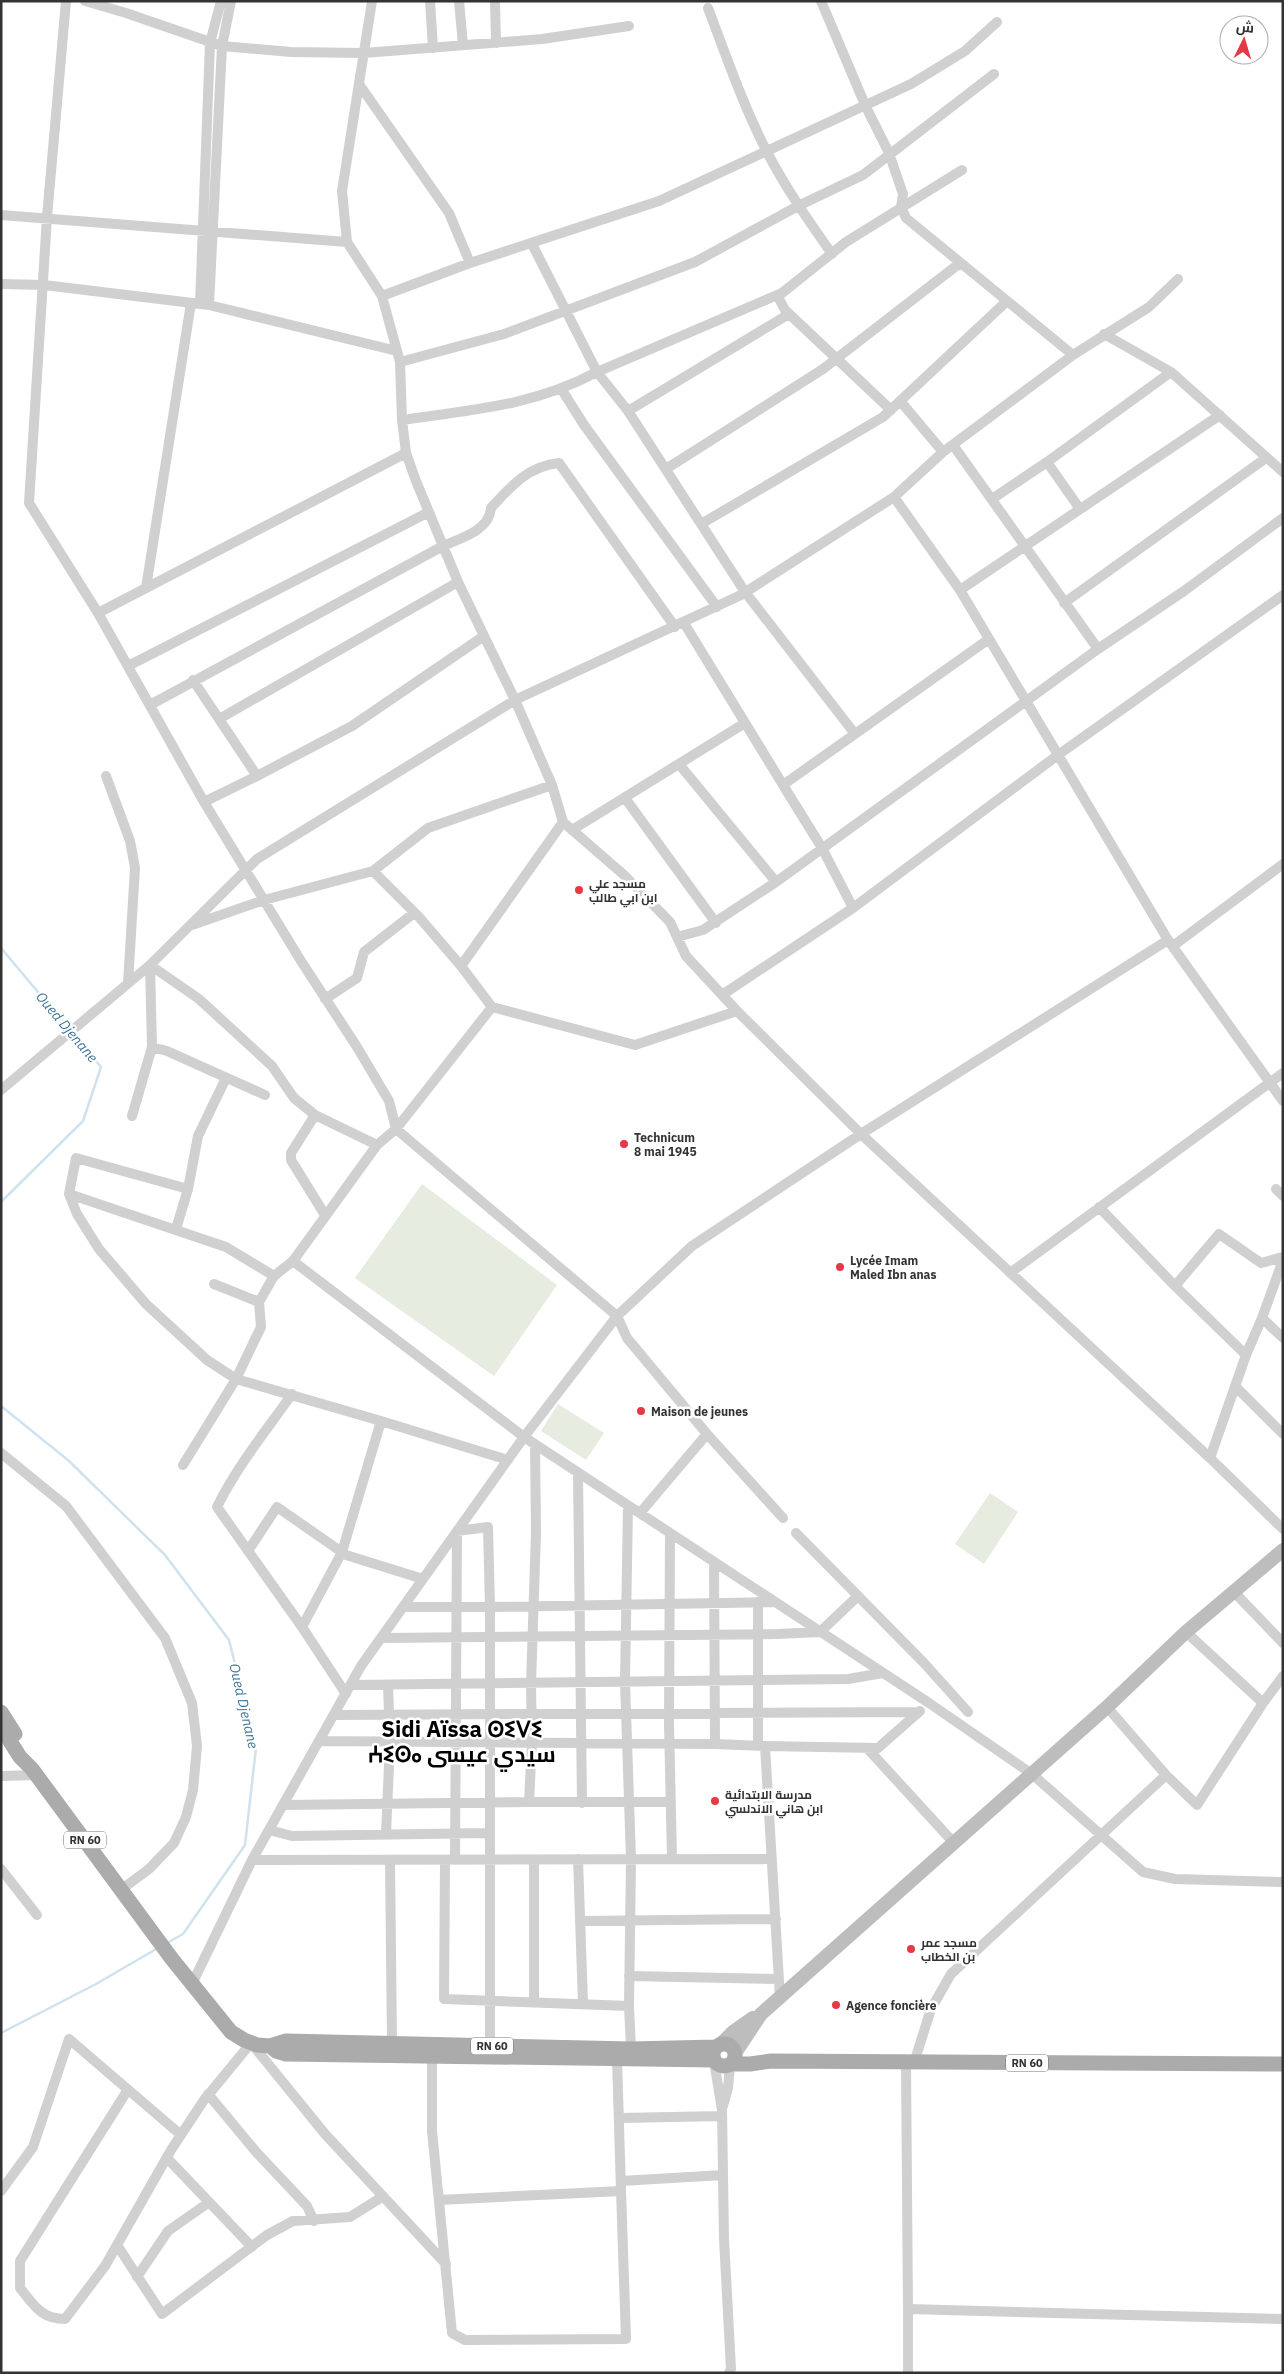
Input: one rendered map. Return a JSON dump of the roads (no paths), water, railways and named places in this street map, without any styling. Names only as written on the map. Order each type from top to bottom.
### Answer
[{"type":"main road","points":[[726,2055],[740,2026],[760,2014],[780,1998],[1107,1707],[1186,1632],[1283,1550]]},
{"type":"main road","name":"RN 60","points":[[1,1712],[18,1737],[34,1772],[172,1959],[231,2032],[251,2043],[270,2046],[286,2041],[631,2049],[726,2055],[750,2064],[771,2061],[1283,2064]]},
{"type":"main road","points":[[1,1728],[20,1757],[34,1772]]},
{"type":"main road","name":"RN 60","points":[[270,2046],[276,2051],[286,2054],[617,2059],[726,2055]]},
{"type":"street","points":[[66,1],[47,217],[44,285],[28,503],[98,613],[204,802],[389,1100],[396,1129],[617,1316],[627,1338],[707,1434],[783,1518]]},
{"type":"street","points":[[85,1],[222,46],[291,52],[364,53],[433,48],[496,43],[629,26]]},
{"type":"street","points":[[207,232],[210,43],[221,1]]},
{"type":"street","points":[[146,588],[200,304],[222,46],[231,1]]},
{"type":"street","points":[[372,1],[342,191],[348,242],[382,296],[398,356],[406,453],[458,582],[515,700],[552,785],[563,822],[624,875],[670,922],[686,956],[737,1011],[861,1134],[1283,1528]]},
{"type":"street","points":[[430,1],[433,48]]},
{"type":"street","points":[[459,1],[463,45]]},
{"type":"street","points":[[495,1],[496,43]]},
{"type":"street","points":[[822,1],[866,107],[889,153],[902,194],[901,207],[906,218],[1073,355]]},
{"type":"street","points":[[708,8],[738,88],[766,150],[798,206],[832,254]]},
{"type":"street","points":[[382,296],[470,263],[659,201],[766,150],[866,107],[911,84],[965,51],[997,22]]},
{"type":"street","points":[[1,284],[44,285],[200,304],[398,356],[504,334],[695,262],[798,206],[863,175],[889,153],[994,74]]},
{"type":"street","points":[[359,84],[450,213],[470,263]]},
{"type":"street","points":[[402,420],[523,402],[562,390],[597,372],[777,295],[851,238],[962,170]]},
{"type":"street","points":[[1,215],[47,217],[207,232],[348,242]]},
{"type":"street","points":[[532,244],[597,372],[628,411],[745,592],[855,734]]},
{"type":"street","points":[[666,470],[836,359],[960,263]]},
{"type":"street","points":[[1,1090],[150,965],[257,859],[515,700],[680,625],[745,592],[894,497],[943,452],[1073,355],[1104,334],[1149,308],[1178,279]]},
{"type":"street","points":[[777,295],[789,314],[891,410]]},
{"type":"street","points":[[701,524],[902,402],[1007,301]]},
{"type":"street","points":[[628,411],[789,314]]},
{"type":"street","points":[[1104,334],[1171,372],[1283,472]]},
{"type":"street","points":[[992,499],[1047,462],[1171,372]]},
{"type":"street","points":[[562,390],[584,425],[718,607]]},
{"type":"street","points":[[902,402],[943,452]]},
{"type":"street","points":[[960,590],[1220,415]]},
{"type":"street","points":[[953,445],[1024,547],[1098,648]]},
{"type":"street","points":[[98,613],[406,453]]},
{"type":"street","points":[[1064,603],[1266,458]]},
{"type":"street","points":[[1047,462],[1080,509]]},
{"type":"street","points":[[150,705],[193,680],[480,528],[490,516],[491,508],[500,497],[530,472],[543,466],[559,463],[680,625],[745,723],[822,848],[853,908]]},
{"type":"street","points":[[894,497],[960,590],[1170,943],[1283,1101]]},
{"type":"street","points":[[128,666],[429,512]]},
{"type":"street","points":[[677,937],[704,930],[776,882],[1098,648],[1184,591],[1283,518]]},
{"type":"street","points":[[219,719],[458,582]]},
{"type":"street","points":[[722,995],[853,908],[1058,755],[1283,595]]},
{"type":"street","points":[[204,802],[352,726],[484,636]]},
{"type":"street","points":[[783,785],[989,639]]},
{"type":"street","points":[[193,680],[257,776]]},
{"type":"street","points":[[572,830],[745,723]]},
{"type":"street","points":[[679,764],[776,882]]},
{"type":"street","points":[[106,776],[130,841],[134,868],[128,983]]},
{"type":"street","points":[[189,926],[264,900],[373,871],[428,828],[552,785]]},
{"type":"street","points":[[625,798],[716,923]]},
{"type":"street","points":[[461,966],[563,822]]},
{"type":"street","points":[[192,1984],[252,1860],[348,1689],[381,1638],[524,1437],[617,1316],[692,1246],[861,1134],[1170,943],[1283,864]]},
{"type":"street","points":[[373,871],[414,913],[461,966],[492,1007],[635,1045],[737,1011]]},
{"type":"street","points":[[325,999],[357,978],[364,952],[414,913]]},
{"type":"street","points":[[132,1116],[152,1047],[150,965]]},
{"type":"street","points":[[150,965],[199,999],[272,1066],[294,1098],[315,1115],[377,1144]]},
{"type":"street","points":[[183,1465],[236,1379],[261,1327],[259,1302],[274,1276],[293,1261],[377,1144],[396,1129],[492,1007]]},
{"type":"street","points":[[152,1047],[166,1051],[265,1095]]},
{"type":"street","points":[[1010,1273],[1283,1073]]},
{"type":"street","points":[[176,1229],[188,1189],[198,1136],[226,1078]]},
{"type":"street","points":[[315,1115],[291,1153],[291,1160],[325,1216]]},
{"type":"street","points":[[188,1189],[76,1158],[69,1194],[77,1214],[99,1249],[146,1304],[207,1360],[236,1379],[292,1394],[508,1460]]},
{"type":"street","points":[[69,1194],[88,1202],[176,1229],[226,1247],[274,1276]]},
{"type":"street","points":[[1099,1207],[1175,1286],[1246,1355]]},
{"type":"street","points":[[1175,1286],[1219,1234],[1261,1264],[1283,1259]]},
{"type":"street","points":[[1210,1458],[1246,1355],[1262,1318],[1283,1259]]},
{"type":"street","points":[[293,1261],[524,1437],[929,1703],[1032,1774],[1143,1872],[1175,1879],[1283,1882]]},
{"type":"street","points":[[214,1284],[259,1302]]},
{"type":"street","points":[[1262,1318],[1283,1338]]},
{"type":"street","points":[[1235,1386],[1283,1434]]},
{"type":"street","points":[[292,1394],[231,1478],[217,1506],[248,1552],[348,1689]]},
{"type":"street","points":[[302,1627],[342,1552],[381,1421]]},
{"type":"street","points":[[640,1513],[707,1434]]},
{"type":"street","points":[[529,1802],[536,1527],[535,1444]]},
{"type":"street","points":[[1,1453],[66,1506],[165,1638],[192,1703],[197,1746],[193,1790],[186,1817],[174,1842],[149,1868],[122,1889]]},
{"type":"street","points":[[578,1472],[582,1803]]},
{"type":"street","points":[[628,1506],[625,1682],[630,1859],[629,2006],[631,2049]]},
{"type":"street","points":[[248,1552],[276,1507],[342,1552],[423,1579]]},
{"type":"street","points":[[457,1531],[488,1527],[490,1608],[488,1860],[490,2046]]},
{"type":"street","points":[[457,1531],[454,1833],[450,1860],[444,1999],[629,2006]]},
{"type":"street","points":[[670,1533],[669,1714],[672,1859]]},
{"type":"street","points":[[796,1533],[924,1663],[968,1712]]},
{"type":"street","points":[[714,1562],[715,1744]]},
{"type":"street","points":[[1234,1592],[1283,1643]]},
{"type":"street","points":[[381,1638],[820,1632],[858,1596]]},
{"type":"street","points":[[758,1602],[758,1713],[772,1859],[780,1998]]},
{"type":"street","points":[[404,1607],[490,1608],[776,1602]]},
{"type":"street","points":[[1186,1632],[1263,1703]]},
{"type":"street","points":[[348,1689],[388,1685],[848,1679],[883,1673]]},
{"type":"street","points":[[1107,1707],[1166,1775],[1197,1805],[1263,1703],[1283,1676]]},
{"type":"street","points":[[386,1834],[390,1742],[388,1685]]},
{"type":"street","points":[[319,1741],[715,1744],[878,1748],[929,1703]]},
{"type":"street","points":[[334,1715],[920,1712]]},
{"type":"street","points":[[867,1748],[954,1843]]},
{"type":"street","points":[[1,1776],[34,1772]]},
{"type":"street","points":[[908,2373],[910,2063],[931,2009],[951,1974],[1005,1926],[1101,1833],[1166,1775]]},
{"type":"street","points":[[283,1805],[671,1802]]},
{"type":"street","points":[[269,1830],[292,1836],[489,1833]]},
{"type":"street","points":[[252,1860],[772,1859]]},
{"type":"street","points":[[390,1860],[392,2044]]},
{"type":"street","points":[[534,1860],[534,2002]]},
{"type":"street","points":[[578,1860],[583,2004]]},
{"type":"street","points":[[1,1869],[37,1915]]},
{"type":"street","points":[[580,1921],[776,1919]]},
{"type":"street","points":[[629,1976],[779,1979]]},
{"type":"street","points":[[1,2191],[33,2147],[69,2039],[181,2135]]},
{"type":"street","points":[[127,2090],[20,2261],[20,2288],[39,2310],[51,2319],[65,2319],[105,2266],[181,2135],[208,2094],[251,2043],[325,2134],[446,2264]]},
{"type":"street","points":[[722,2113],[728,2088],[726,2055]]},
{"type":"street","points":[[726,2055],[722,2113],[731,2369],[729,2373]]},
{"type":"street","points":[[432,2056],[432,2131],[452,2333],[465,2340],[626,2339],[617,2059]]},
{"type":"street","points":[[208,2094],[257,2153],[307,2206],[314,2221]]},
{"type":"street","points":[[620,2118],[722,2113]]},
{"type":"street","points":[[166,2158],[252,2247]]},
{"type":"street","points":[[439,2200],[621,2186],[723,2174]]},
{"type":"street","points":[[117,2244],[162,2314],[252,2247],[293,2221],[350,2217],[382,2197]]},
{"type":"street","points":[[137,2277],[168,2231],[208,2203]]},
{"type":"street","points":[[908,2309],[1283,2319]]},
{"type":"waterway","name":"Oued Djenane","points":[[1,948],[69,1029]]},
{"type":"waterway","name":"Oued Djenane","points":[[1,1202],[83,1121],[101,1067],[72,1033]]},
{"type":"waterway","name":"Oued Djenane","points":[[1,1406],[69,1461],[165,1555],[229,1640],[256,1748],[245,1845],[183,1934],[167,1943]]},
{"type":"waterway","name":"Oued Djenane","points":[[1,2033],[96,1984],[158,1948]]},
{"type":"place","name":"مسجد علي ابن ابي طالب","points":[[579,890]]},
{"type":"place","name":"Technicum 8 mai 1945","points":[[624,1144]]},
{"type":"place","name":"Lycée Imam Maled Ibn anas","points":[[840,1267]]},
{"type":"place","name":"Maison de jeunes","points":[[641,1411]]},
{"type":"place","name":"مدرسة الابتدائية ابن هاني الاندلسي","points":[[715,1801]]},
{"type":"place","name":"مسجد عمر بن الخطاب","points":[[911,1949]]},
{"type":"place","name":"Agence foncière","points":[[836,2005]]},
{"type":"district","name":"Sidi Aïssa ⵙⵉⴸⵉ ⵄⵉⵙⴰ سيدي عيسى","points":[[462,1740]]}]
